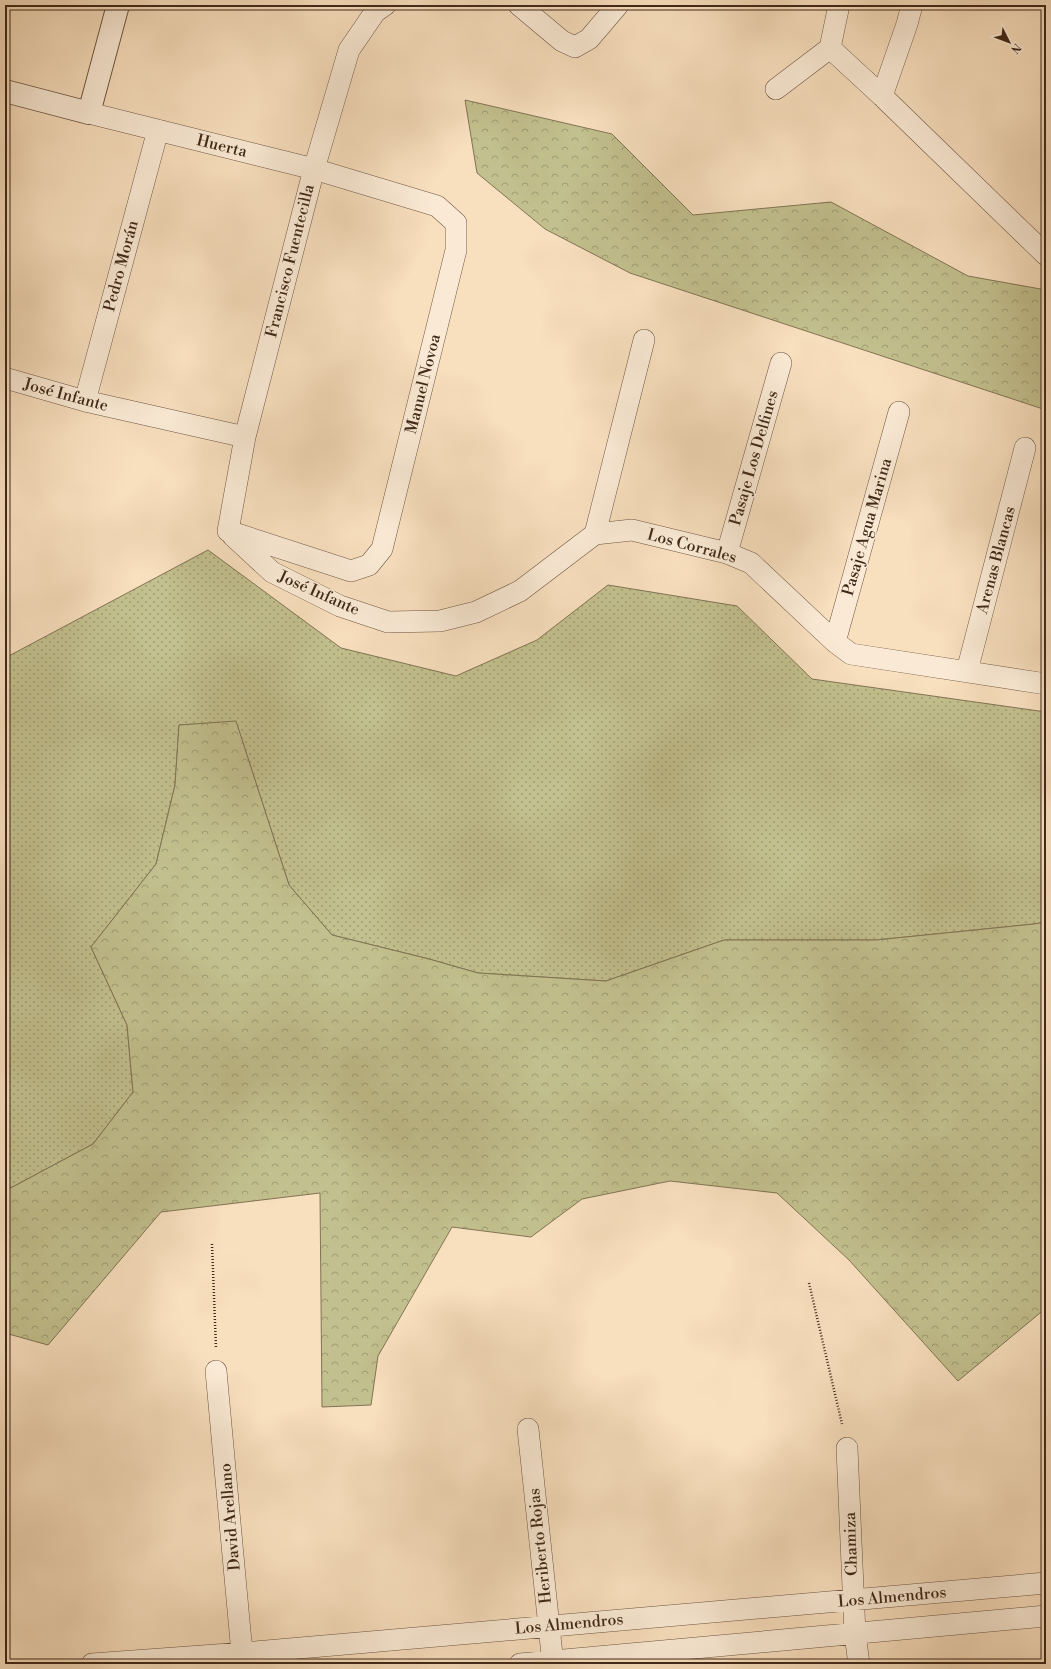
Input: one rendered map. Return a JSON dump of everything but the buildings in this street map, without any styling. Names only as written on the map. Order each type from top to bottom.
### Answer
[{"type":"street","points":[[89,113],[118,5]]},
{"type":"street","name":"Francisco Fuentecilla","points":[[228,531],[245,437],[314,169],[349,50],[375,12],[385,5]]},
{"type":"street","points":[[519,5],[562,41],[575,47],[589,39],[618,5]]},
{"type":"street","points":[[776,89],[830,48],[839,5]]},
{"type":"street","points":[[882,96],[907,24],[912,5]]},
{"type":"street","points":[[830,48],[882,96],[1046,255]]},
{"type":"street","name":"Huerta","points":[[5,91],[314,169],[437,206]]},
{"type":"street","name":"Pedro Morán","points":[[85,401],[158,130]]},
{"type":"street","name":"Manuel Novoa","points":[[369,565],[382,549],[456,250],[456,223],[437,206]]},
{"type":"street","points":[[595,534],[644,340]]},
{"type":"street","name":"Pasaje Los Delfines","points":[[728,554],[781,363]]},
{"type":"street","name":"José Infante","points":[[5,378],[85,401],[245,437]]},
{"type":"street","name":"Pasaje Agua Marina","points":[[835,642],[899,412]]},
{"type":"street","name":"Arenas Blancas","points":[[967,671],[1025,448]]},
{"type":"street","name":"Los Corrales","points":[[595,534],[632,530],[728,554],[751,563],[835,642],[851,654],[1046,684]]},
{"type":"street","name":"José Infante","points":[[228,531],[351,571],[369,565]]},
{"type":"street","name":"José Infante","points":[[228,531],[272,572],[340,606],[388,622],[440,621],[476,612],[520,591],[595,534]]},
{"type":"street","name":"David Arellano","points":[[216,1371],[243,1658]]},
{"type":"street","name":"Heriberto Rojas","points":[[528,1429],[553,1663]]},
{"type":"street","name":"Chamiza","points":[[847,1448],[855,1634],[859,1664]]},
{"type":"street","name":"Los Almendros","points":[[92,1664],[243,1658],[549,1626],[1046,1583]]},
{"type":"street","name":"Los Almendros","points":[[520,1664],[553,1663],[1046,1616]]},
{"type":"path","points":[[212,1244],[216,1371]]},
{"type":"path","points":[[809,1282],[847,1448]]},
{"type":"green space","points":[[465,100],[612,134],[693,215],[831,202],[968,276],[1046,290],[1046,410],[630,273],[545,229],[477,173]]},
{"type":"green space","points":[[208,550],[341,648],[456,676],[537,640],[608,585],[737,606],[812,679],[1046,712],[1046,922],[876,940],[724,940],[606,981],[478,973],[429,959],[332,935],[289,885],[236,722],[179,725],[175,785],[156,864],[91,947],[127,1025],[133,1092],[93,1144],[5,1191],[5,658]]},
{"type":"green space","points":[[236,721],[289,885],[332,935],[429,959],[478,973],[606,981],[724,940],[876,940],[1046,922],[1046,1308],[958,1381],[849,1260],[777,1193],[670,1181],[582,1199],[531,1237],[452,1227],[378,1356],[371,1405],[322,1407],[320,1193],[161,1212],[48,1345],[5,1333],[5,1191],[93,1144],[133,1092],[127,1025],[91,947],[156,864],[175,785],[179,725]]}]
